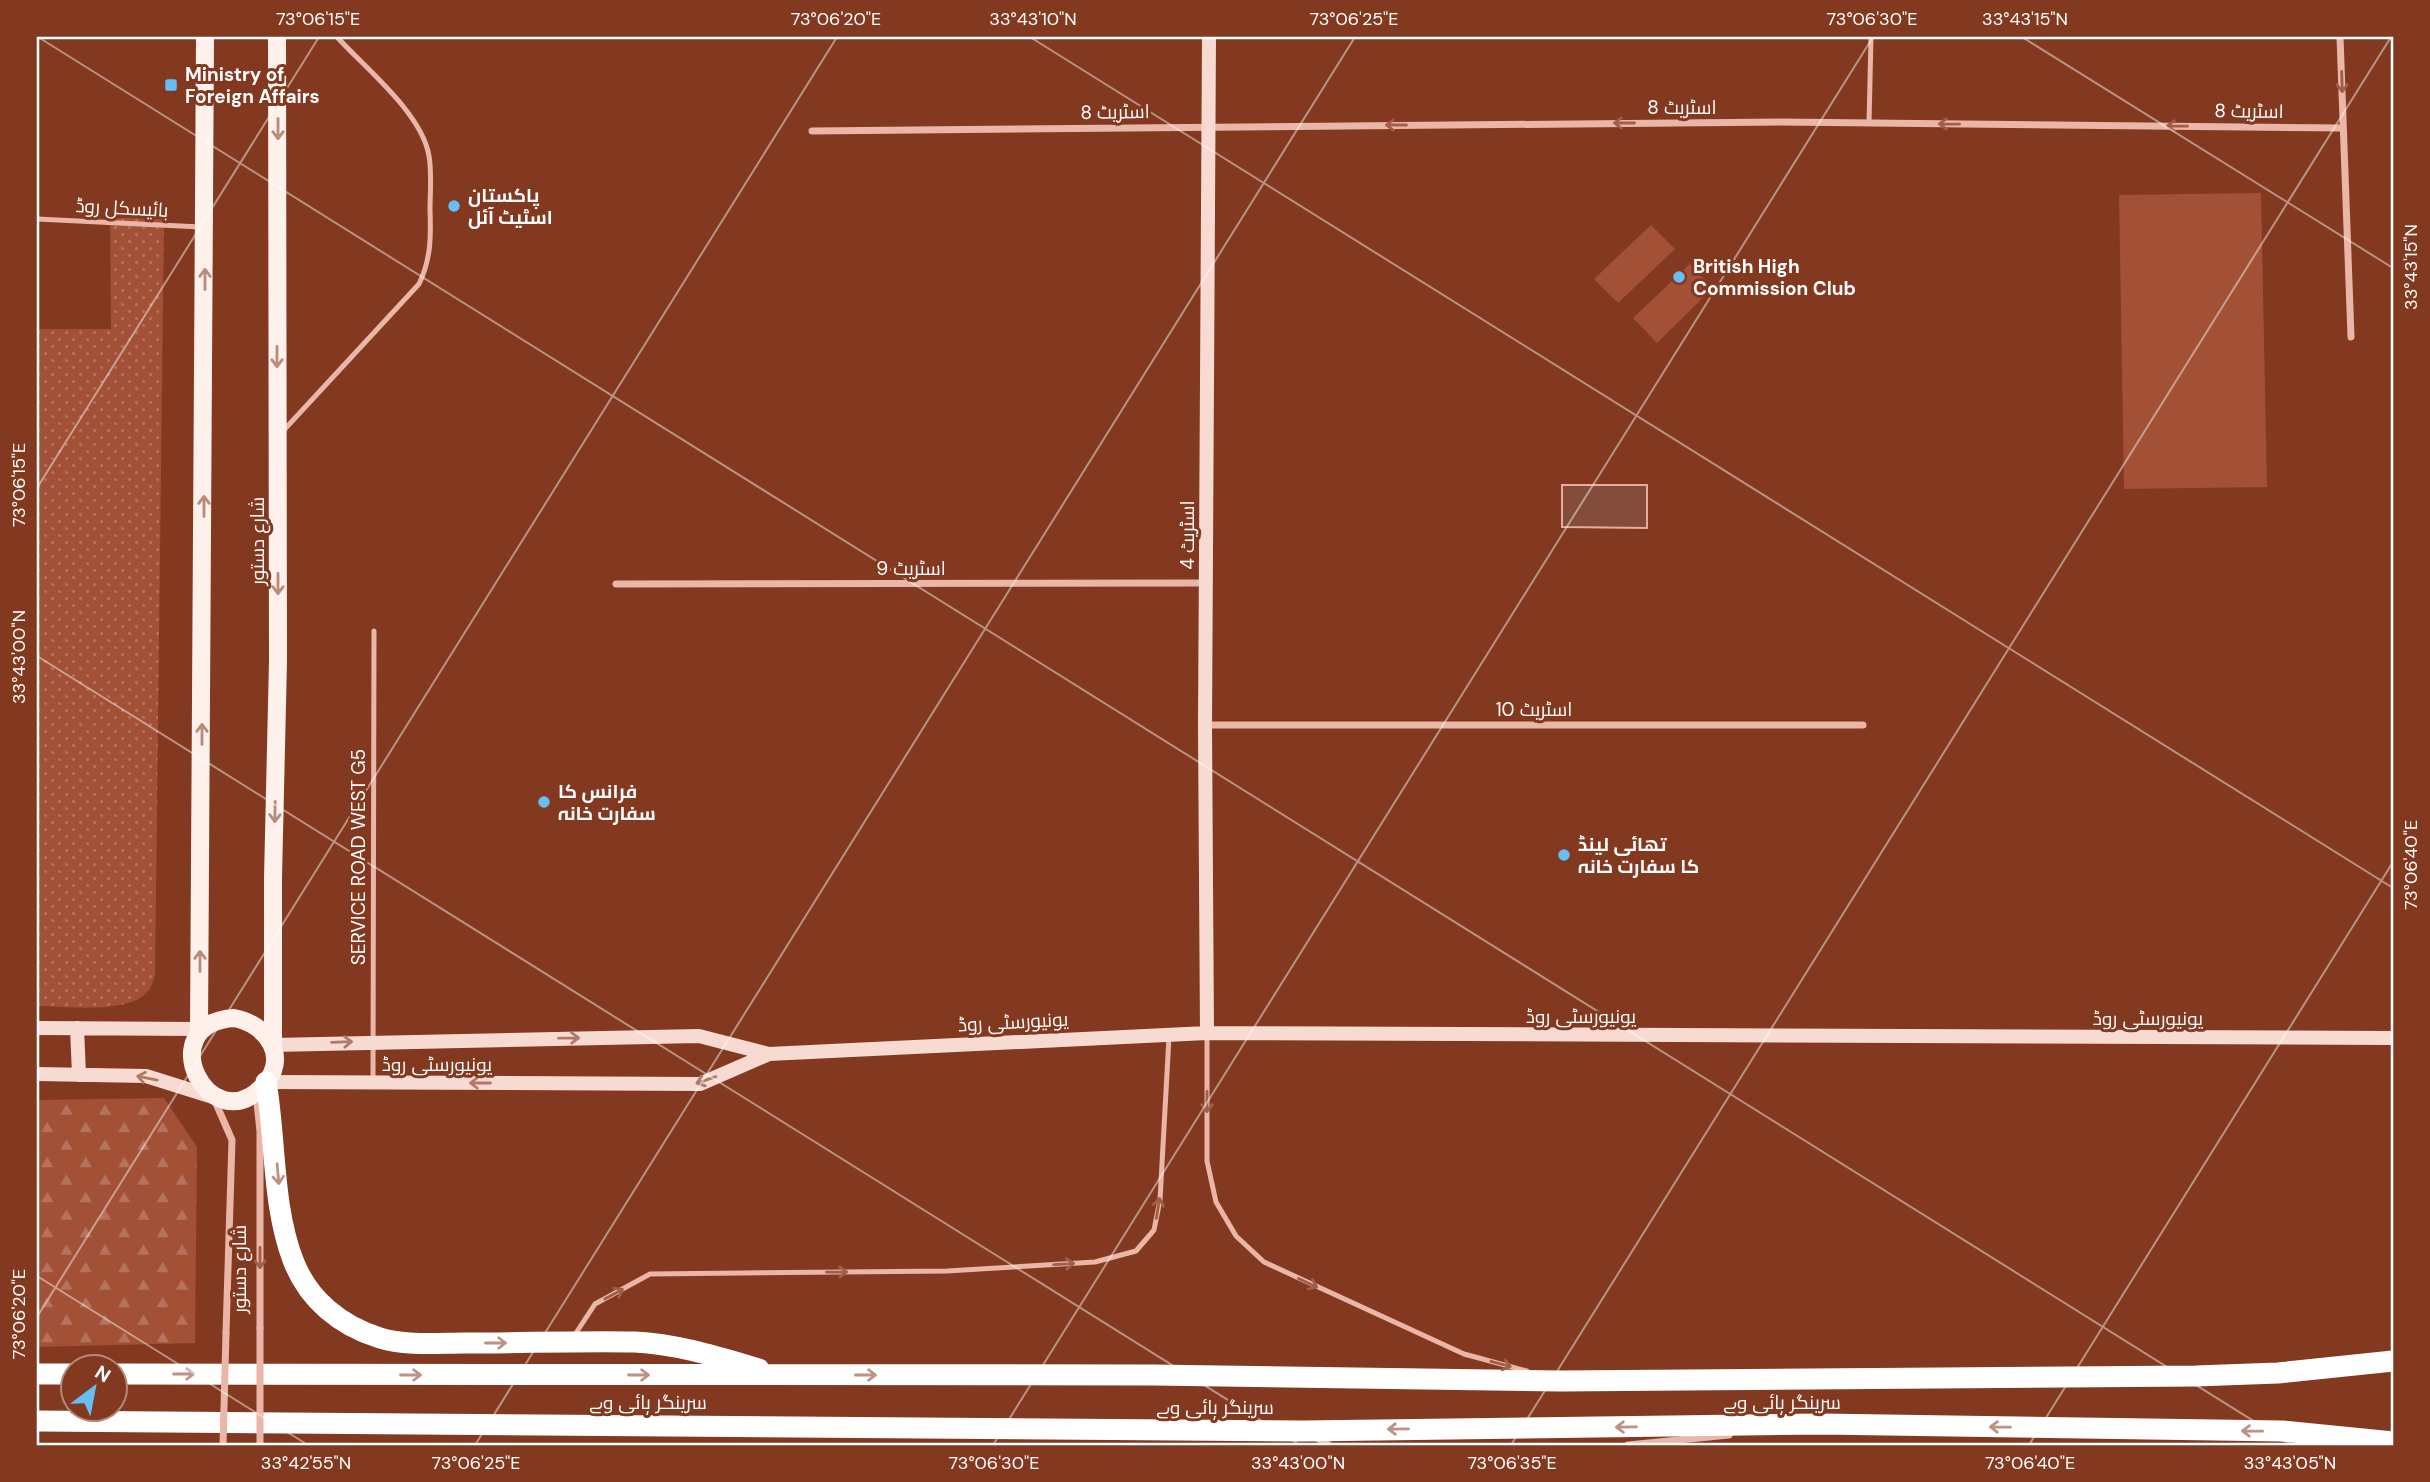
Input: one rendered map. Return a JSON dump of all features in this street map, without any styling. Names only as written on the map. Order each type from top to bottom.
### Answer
[{"type":"highway","points":[[261,1087],[282,1217],[293,1261],[310,1292],[323,1307],[349,1326],[383,1339],[436,1343],[638,1342],[701,1352],[781,1376]]},
{"type":"highway","name":"سرینگر ہائی وے","points":[[130,1374],[1153,1375],[1562,1381],[2196,1376],[2278,1373],[2393,1361]]},
{"type":"highway","points":[[37,1374],[60,1374]]},
{"type":"highway","name":"سرینگر ہائی وے","points":[[37,1422],[1304,1430],[1821,1424],[2282,1431],[2389,1439]]},
{"type":"main road","points":[[200,1029],[214,1019],[248,1020],[265,1032],[273,1045],[274,1065],[261,1087],[240,1100],[213,1097],[195,1075],[193,1045],[200,1029],[205,37]]},
{"type":"main road","name":"شارع دستور","points":[[273,1045],[273,878],[278,661],[277,37]]},
{"type":"street","name":"اسٹریٹ 4","points":[[1207,1034],[1205,725],[1209,37]]},
{"type":"street","points":[[2340,37],[2351,337]]},
{"type":"street","name":"اسٹریٹ 8","points":[[812,131],[1870,123],[2343,128]]},
{"type":"street","name":"اسٹریٹ 9","points":[[616,584],[1206,583]]},
{"type":"street","name":"اسٹریٹ 10","points":[[1205,725],[1863,725]]},
{"type":"street","points":[[37,1028],[200,1029]]},
{"type":"street","points":[[78,1028],[79,1075]]},
{"type":"street","name":"یونیورسٹی روڈ","points":[[273,1045],[699,1036],[769,1054],[1169,1034],[2393,1038]]},
{"type":"street","name":"یونیورسٹی روڈ","points":[[261,1087],[373,1083],[700,1084],[769,1054]]},
{"type":"street","points":[[37,1074],[146,1076],[213,1097]]},
{"type":"street","name":"شارع دستور","points":[[260,1445],[261,1087]]},
{"type":"street","name":"شارع دستور","points":[[213,1097],[232,1140],[223,1445]]},
{"type":"street","points":[[1628,1445],[1821,1424]]},
{"type":"street","points":[[1304,1430],[1329,1445]]},
{"type":"lane","points":[[277,437],[419,284],[428,267],[431,246],[429,155],[421,134],[409,114],[337,37]]},
{"type":"lane","points":[[1870,123],[1871,37]]},
{"type":"lane","name":"بائیسکل روڈ","points":[[37,219],[206,227]]},
{"type":"lane","name":"SERVICE ROAD WEST G5","points":[[373,1083],[374,631]]},
{"type":"lane","points":[[569,1343],[595,1304],[650,1274],[947,1271],[1095,1262],[1136,1251],[1154,1230],[1160,1200],[1169,1034]]},
{"type":"lane","points":[[1207,1034],[1207,1161],[1216,1202],[1236,1236],[1264,1262],[1441,1345],[1562,1381]]},
{"type":"green space","points":[[2261,193],[2267,487],[2124,489],[2119,195]]},
{"type":"green space","points":[[110,218],[164,218],[155,976],[148,991],[139,999],[126,1003],[96,1008],[37,1006],[37,329],[111,329]]},
{"type":"green space","points":[[1651,225],[1675,249],[1618,303],[1594,279]]},
{"type":"green space","points":[[1690,264],[1713,288],[1657,343],[1633,318]]},
{"type":"green space","points":[[164,1098],[197,1147],[195,1343],[37,1347],[37,1100]]},
{"type":"shaded area","points":[[1562,485],[1647,485],[1647,528],[1562,527]]},
{"type":"place","name":"Ministry of Foreign Affairs","points":[[171,85]]},
{"type":"place","name":"پاکستان اسٹیٹ آئل","points":[[454,206]]},
{"type":"place","name":"British High Commission Club","points":[[1679,277]]},
{"type":"place","name":"فرانس کا سفارت خانہ","points":[[544,802]]},
{"type":"place","name":"تھائی لینڈ کا سفارت خانہ","points":[[1564,855]]}]
